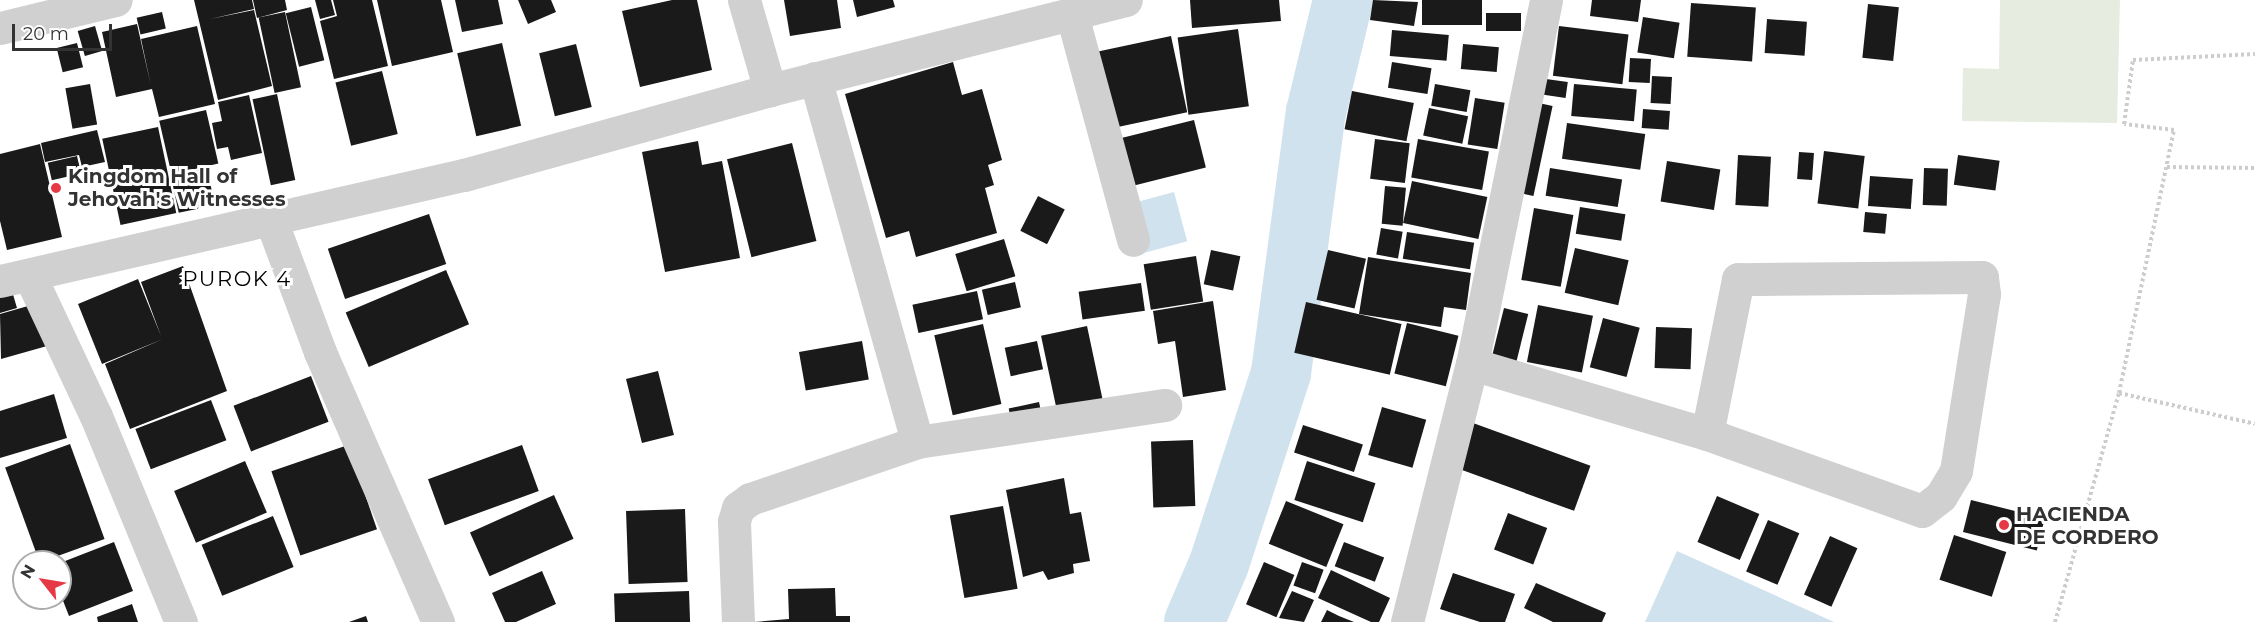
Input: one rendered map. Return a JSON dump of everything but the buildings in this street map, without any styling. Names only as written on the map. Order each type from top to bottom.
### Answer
[{"type":"street","points":[[0,28],[116,0]]},
{"type":"street","points":[[744,0],[770,90]]},
{"type":"street","points":[[181,622],[96,416],[15,279],[464,175],[815,78],[1126,0]]},
{"type":"street","points":[[1407,622],[1472,364],[1546,0]]},
{"type":"street","points":[[1072,15],[1133,240]]},
{"type":"street","points":[[815,78],[917,442]]},
{"type":"street","points":[[271,220],[320,352],[438,622]]},
{"type":"street","points":[[1472,364],[1707,434],[1922,511],[1941,496],[1956,471],[1984,294],[1982,277],[1738,279],[1707,434]]},
{"type":"street","points":[[738,622],[734,521],[738,508],[750,499],[917,442],[1165,405]]},
{"type":"path","points":[[2055,622],[2119,393],[2174,130],[2124,124],[2133,60],[2255,54]]},
{"type":"path","points":[[2167,167],[2255,168]]},
{"type":"path","points":[[2119,393],[2255,424]]},
{"type":"shaded area","points":[[2000,0],[2120,0],[2117,123],[1962,121],[1963,68],[1999,69]]},
{"type":"water","points":[[1174,192],[1187,241],[1141,254],[1128,204]]},
{"type":"water","points":[[1677,551],[1834,622],[1645,622]]},
{"type":"waterway","points":[[1194,622],[1219,564],[1281,373],[1316,112],[1343,0]]},
{"type":"place","name":"Kingdom Hall of Jehovah's Witnesses","points":[[56,188]]},
{"type":"place","name":"HACIENDA DE CORDERO","points":[[2004,525]]},
{"type":"district","name":"PUROK 4","points":[[237,279]]}]
